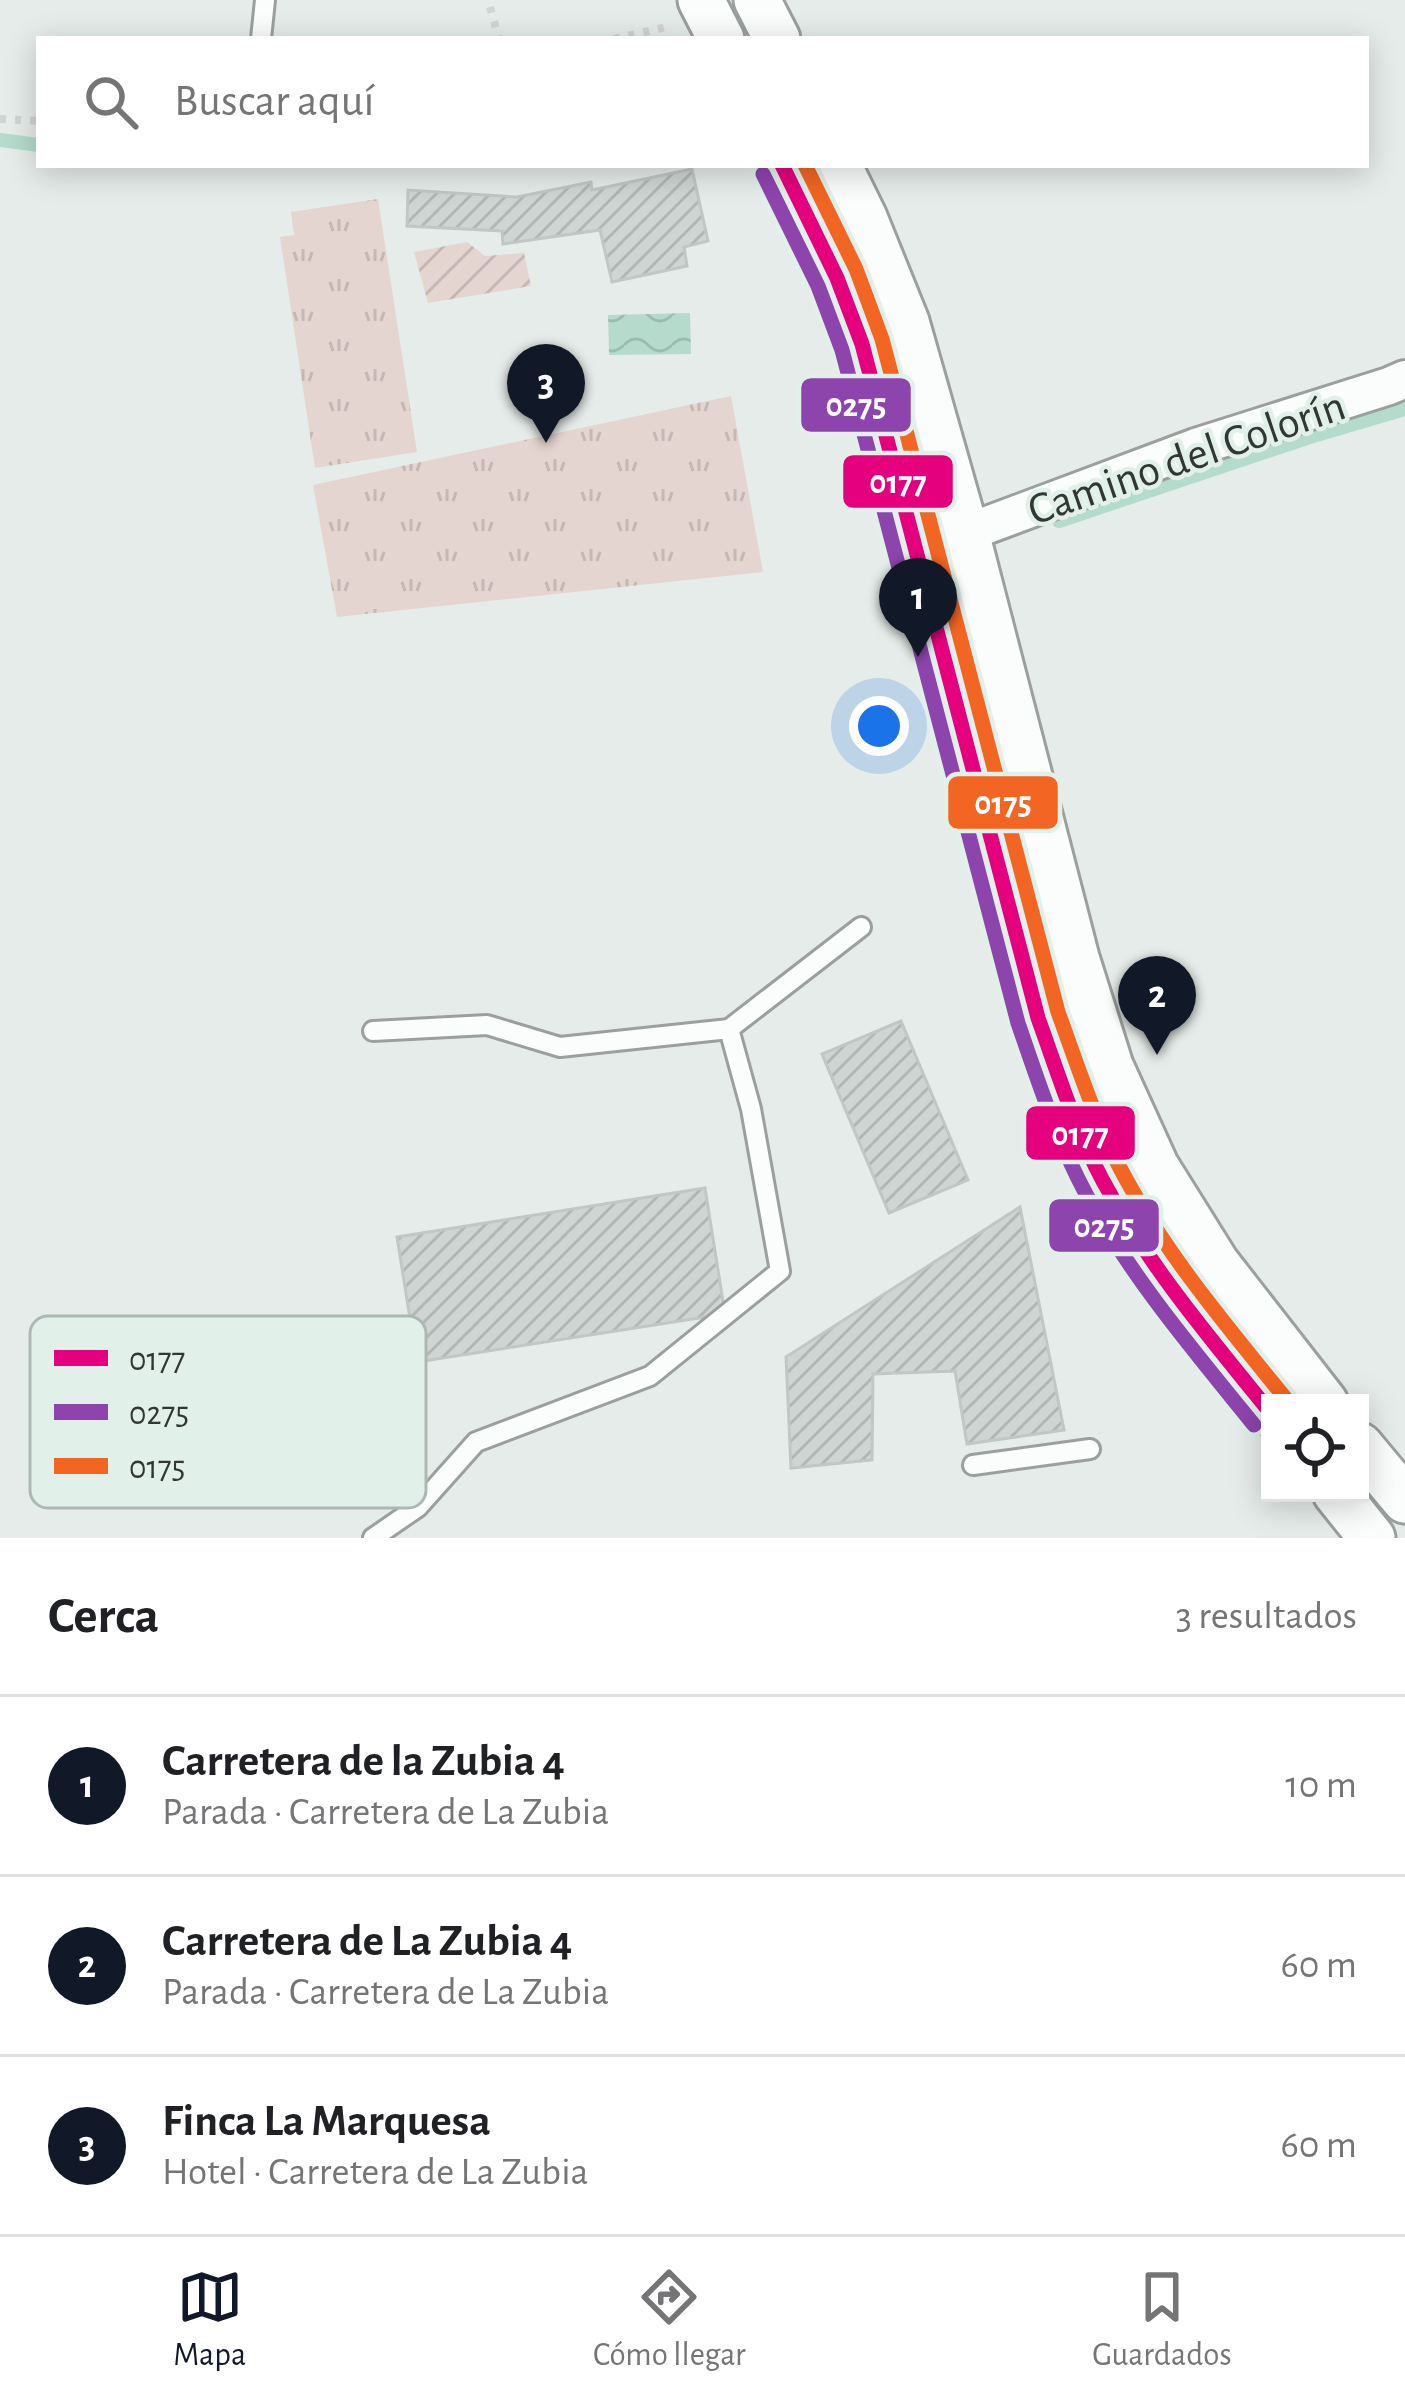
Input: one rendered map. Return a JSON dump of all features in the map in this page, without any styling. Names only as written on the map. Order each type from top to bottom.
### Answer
[{"type":"street","points":[[701,0],[719,36]]},
{"type":"street","points":[[757,0],[775,36]]},
{"type":"street","points":[[783,168],[837,278],[862,344],[1038,1018],[1068,1099],[1103,1180],[1151,1257],[1261,1400]]},
{"type":"street","points":[[839,168],[906,322],[1076,958],[1110,1066],[1156,1167],[1216,1263],[1318,1394]]},
{"type":"street","name":"Camino del Colorín","points":[[966,533],[1196,448],[1405,379]]},
{"type":"street","points":[[1369,1457],[1405,1500]]},
{"type":"street","points":[[1343,1502],[1372,1538]]},
{"type":"lane","points":[[261,36],[266,0]]},
{"type":"lane","points":[[373,1031],[487,1025],[560,1048],[729,1029],[861,927]]},
{"type":"lane","points":[[426,1499],[476,1442],[650,1376],[780,1271],[751,1109],[729,1029]]},
{"type":"lane","points":[[973,1465],[1090,1448]]},
{"type":"lane","points":[[373,1538],[418,1508]]},
{"type":"path","points":[[490,7],[498,36]]},
{"type":"path","points":[[0,119],[36,121]]},
{"type":"green space","points":[[378,199],[417,452],[315,468],[280,237],[294,235],[291,212]]},
{"type":"green space","points":[[467,242],[485,256],[524,253],[531,286],[428,303],[414,252]]},
{"type":"green space","points":[[731,396],[763,572],[337,617],[313,485]]},
{"type":"water","points":[[690,313],[691,354],[609,355],[608,315]]},
{"type":"building","points":[[692,169],[708,241],[684,247],[687,266],[612,282],[600,230],[503,244],[502,231],[407,226],[408,190],[517,197],[591,182],[592,190]]},
{"type":"building","points":[[901,1021],[968,1180],[889,1213],[822,1054]]},
{"type":"building","points":[[705,1188],[725,1314],[426,1361],[426,1316],[410,1316],[397,1237]]},
{"type":"building","points":[[1020,1207],[1064,1430],[967,1444],[955,1371],[873,1374],[872,1460],[791,1468],[786,1357]]},
{"type":"waterway","points":[[0,140],[36,145]]},
{"type":"waterway","points":[[1059,521],[1405,409]]},
{"type":"transit line","name":"0177","points":[[783,168],[837,278],[862,344],[1038,1018],[1075,1121],[1103,1181],[1140,1242],[1261,1401]]},
{"type":"transit line","name":"0175","points":[[806,168],[856,269],[882,339],[1058,1012],[1094,1109],[1119,1166],[1155,1228],[1282,1394]]},
{"type":"transit line","name":"0275","points":[[763,174],[818,286],[842,350],[1018,1023],[1057,1131],[1086,1194],[1123,1255],[1254,1425]]},
{"type":"place","name":"Finca La Marquesa","points":[[546,443]]},
{"type":"place","name":"Carretera de la Zubia 4","points":[[918,657]]},
{"type":"place","name":"Carretera de La Zubia 4","points":[[1157,1055]]}]
